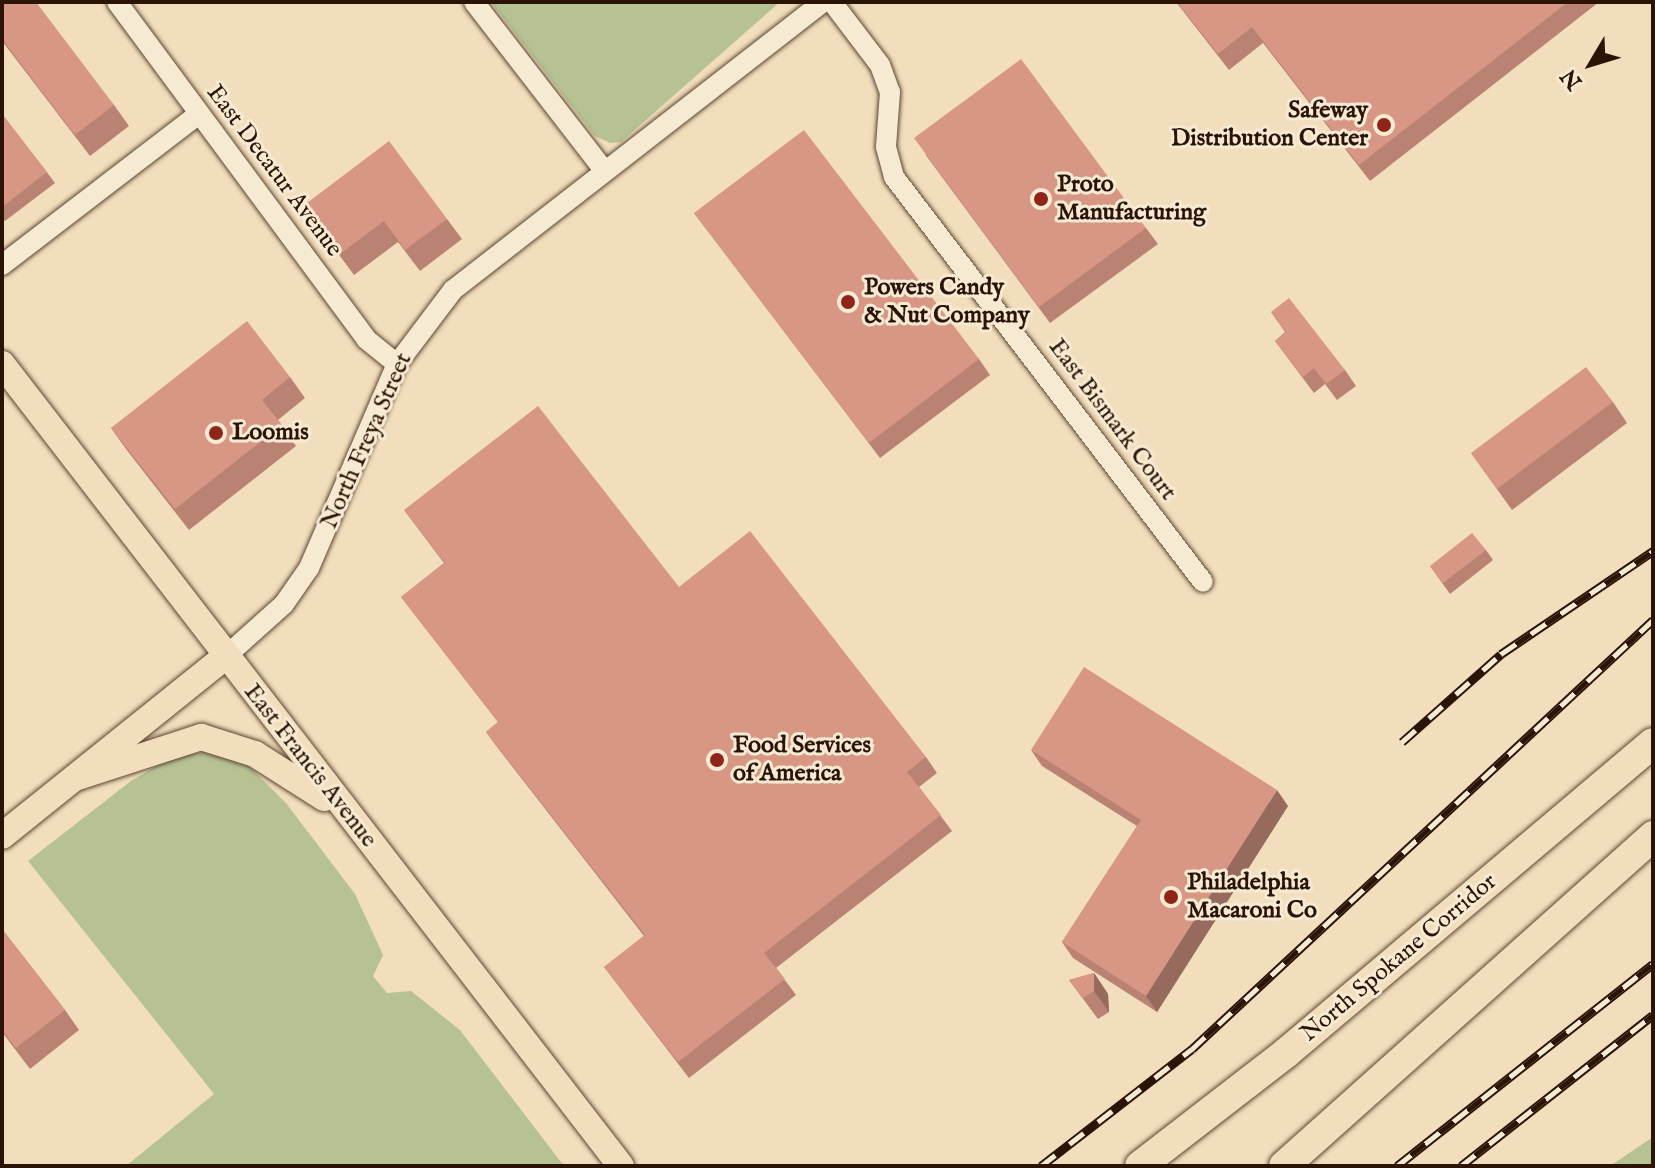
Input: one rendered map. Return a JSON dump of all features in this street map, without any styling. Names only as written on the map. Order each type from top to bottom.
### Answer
[{"type":"highway","name":"North Spokane Corridor","points":[[1140,1166],[1286,1053],[1653,743]]},
{"type":"highway","points":[[1284,1166],[1653,836]]},
{"type":"main road","name":"East Francis Avenue","points":[[2,364],[346,814],[621,1166]]},
{"type":"main road","name":"North Freya Street","points":[[2,836],[225,657]]},
{"type":"main road","points":[[75,778],[181,740],[214,738],[281,768],[346,814]]},
{"type":"street","name":"East Decatur Avenue","points":[[117,2],[366,339],[397,364]]},
{"type":"street","points":[[474,2],[604,170]]},
{"type":"street","name":"North Freya Street","points":[[225,657],[284,604],[309,568],[397,364],[453,290],[823,2]]},
{"type":"street","name":"East Bismark Court","points":[[832,2],[880,65],[890,92],[886,147],[894,177],[1203,582]]},
{"type":"street","points":[[2,265],[199,114]]},
{"type":"green space","points":[[491,2],[780,2],[621,142],[610,143],[595,136]]},
{"type":"green space","points":[[216,751],[250,767],[286,803],[355,894],[383,955],[373,976],[387,993],[411,991],[460,1030],[564,1166],[126,1166],[214,1094],[28,861],[131,781],[173,756]]},
{"type":"green space","points":[[1653,1137],[1653,1166],[1610,1166]]},
{"type":"building","points":[[2,2],[36,2],[114,105],[75,135],[2,39]]},
{"type":"building","name":"Safeway Distribution Center","points":[[1177,2],[1568,2],[1359,165],[1252,27],[1218,54]]},
{"type":"building","name":"Proto Manufacturing","points":[[1021,59],[1146,228],[1039,307],[914,138]]},
{"type":"building","points":[[2,114],[47,172],[2,207]]},
{"type":"building","name":"Powers Candy & Nut Company","points":[[804,130],[979,359],[869,443],[694,213]]},
{"type":"building","points":[[389,141],[447,219],[405,250],[384,221],[340,254],[303,206]]},
{"type":"building","points":[[1289,298],[1345,370],[1326,384],[1314,368],[1303,377],[1275,341],[1286,332],[1271,312]]},
{"type":"building","name":"Loomis","points":[[247,321],[290,377],[262,400],[282,425],[175,509],[111,428]]},
{"type":"building","points":[[1586,367],[1613,402],[1497,489],[1471,453]]},
{"type":"building","name":"Food Services of America","points":[[538,406],[679,587],[750,531],[926,757],[907,772],[941,815],[764,953],[785,979],[678,1062],[604,967],[645,935],[486,732],[498,722],[401,597],[445,563],[404,510]]},
{"type":"building","points":[[1472,533],[1486,550],[1443,583],[1430,566]]},
{"type":"building","name":"Philadelphia Macaroni Co","points":[[1084,667],[1277,790],[1146,996],[1062,942],[1141,820],[1031,750]]},
{"type":"building","points":[[2,929],[65,1010],[16,1048],[2,1030]]},
{"type":"building","points":[[1094,973],[1094,991],[1083,998],[1069,980]]},
{"type":"railway","points":[[1402,742],[1501,654],[1653,551]]},
{"type":"railway","points":[[1041,1166],[1192,1049],[1653,620]]},
{"type":"railway","points":[[1397,1166],[1653,964]]},
{"type":"railway","points":[[1461,1166],[1653,1015]]},
{"type":"place","name":"Safeway Distribution Center","points":[[1384,125]]},
{"type":"place","name":"Proto Manufacturing","points":[[1041,199]]},
{"type":"place","name":"Powers Candy & Nut Company","points":[[848,302]]},
{"type":"place","name":"Loomis","points":[[216,433]]},
{"type":"place","name":"Food Services of America","points":[[717,760]]},
{"type":"place","name":"Philadelphia Macaroni Co","points":[[1171,897]]}]
